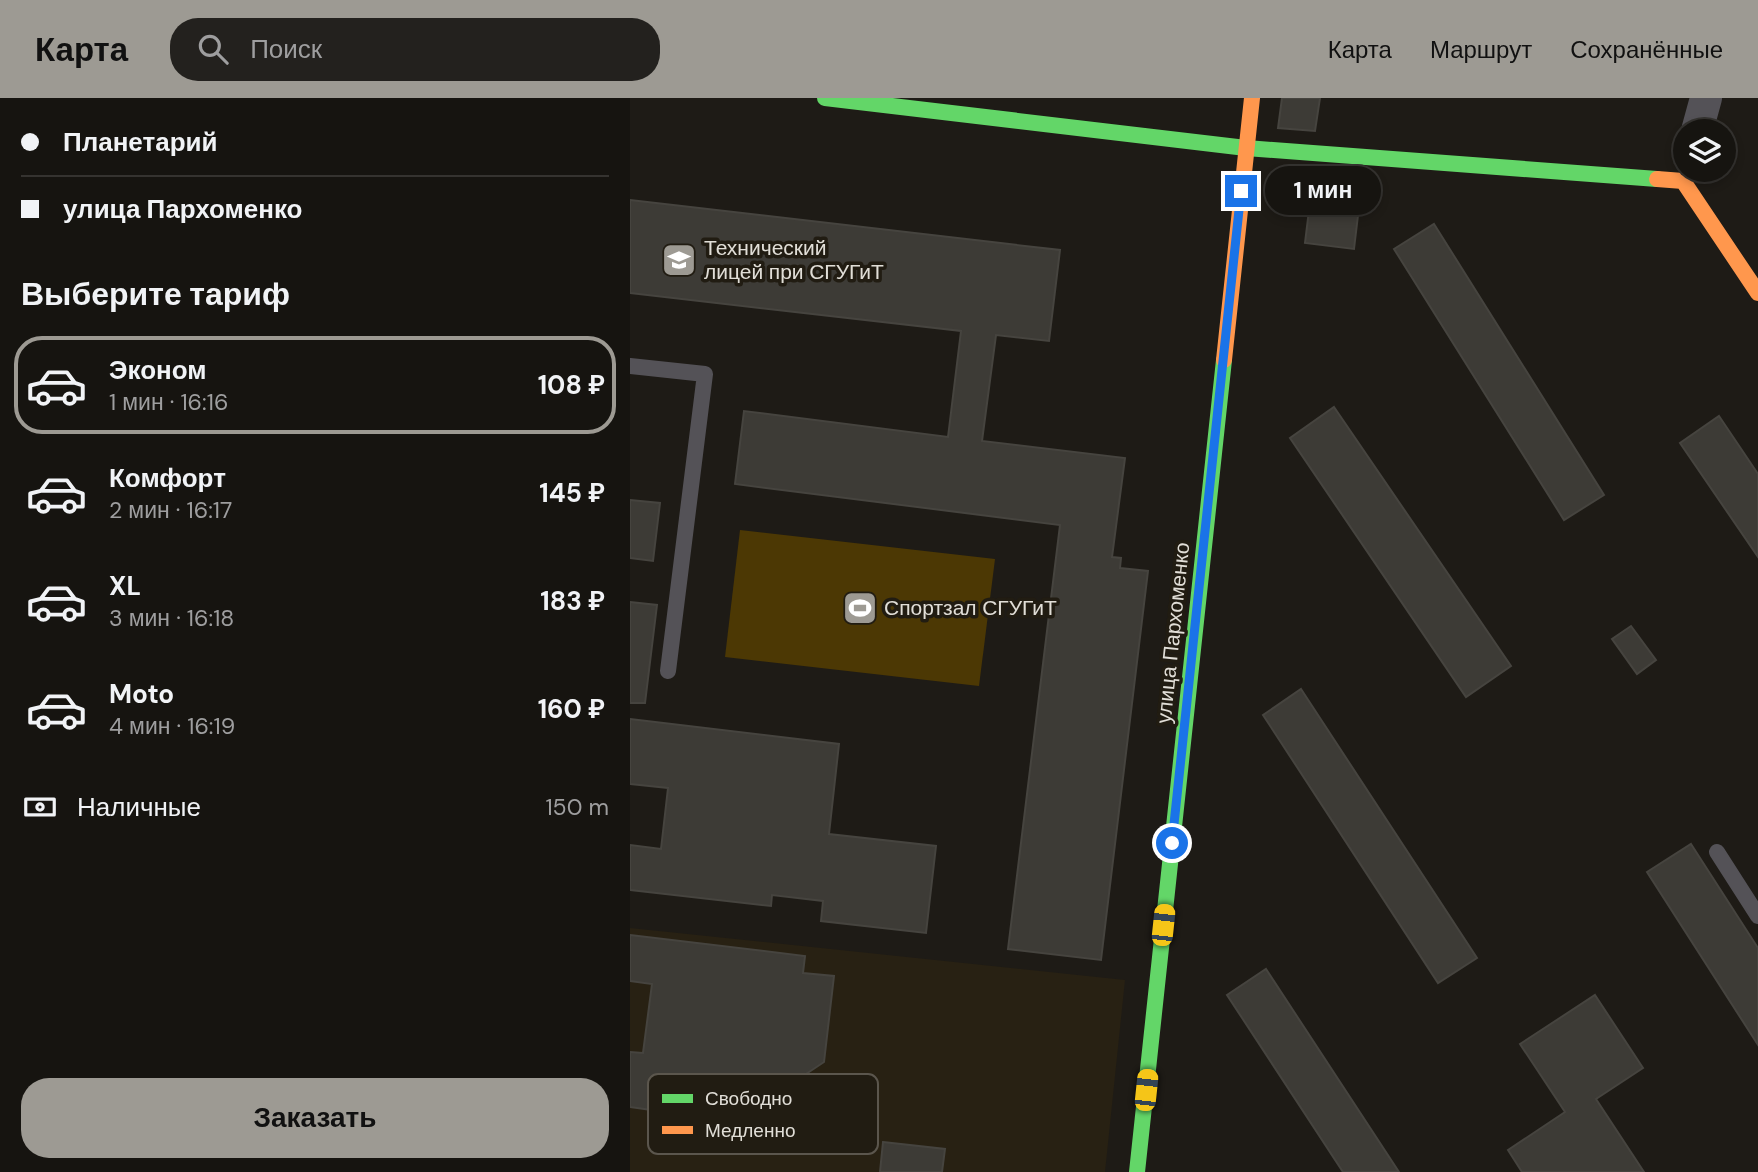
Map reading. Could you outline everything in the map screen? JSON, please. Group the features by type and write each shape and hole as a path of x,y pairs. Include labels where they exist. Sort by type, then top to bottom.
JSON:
{"street":[{"path":"825,98 1246,148 1673,174"},
{"name":"улица Пархоменко","path":"1137,1172 1252,98"},
{"path":"1700,119 1706,98"},
{"path":"1688,182 1758,293"}],"lane":[{"path":"630,366 705,374 668,671"},
{"path":"1717,852 1758,916"}],"shaded area":[{"name":"Спортзал СГУГиТ","path":"740,530 995,559 979,686 725,657"},
{"path":"630,928 1125,980 1105,1172 630,1172"}],"building":[{"path":"1282,98 1320,98 1315,131 1278,128"},
{"path":"630,200 1060,250 1049,341 996,335 982,441 1125,458 1112,557 1121,558 1120,568 1148,571 1101,960 1008,949 1060,525 735,484 744,411 948,437 961,331 630,293"},
{"path":"1310,202 1359,207 1354,249 1305,243"},
{"path":"1434,224 1604,495 1564,520 1394,249"},
{"path":"1334,407 1511,666 1466,697 1290,438"},
{"path":"1719,416 1758,474 1758,557 1680,443"},
{"path":"630,500 660,503 653,561 630,558"},
{"path":"630,602 657,605 645,703 630,703"},
{"path":"1631,626 1656,660 1637,674 1612,639"},
{"path":"1301,689 1477,958 1438,983 1263,715"},
{"path":"630,719 839,744 829,834 936,846 926,933 821,921 823,901 772,895 771,906 630,890 630,845 661,849 668,788 630,784"},
{"path":"1691,844 1758,948 1758,1045 1647,872"},
{"path":"630,935 805,956 803,973 834,976 824,1062 806,1074 648,1074 648,1109 630,1107 630,1052 643,1053 652,984 630,981"},
{"path":"1266,969 1399,1172 1343,1172 1227,995"},
{"path":"1595,995 1643,1068 1596,1099 1644,1172 1522,1172 1508,1150 1565,1112 1520,1044"},
{"path":"883,1142 945,1149 942,1172 880,1172"}],"traffic: fast":[{"path":"825,98 1246,148 1657,179"},
{"path":"1137,1172 1224,360"}],"traffic: slow":[{"path":"1224,360 1252,98"},
{"path":"1657,179 1683,181 1758,293"}],"place":[{"name":"Технический лицей при СГУГиТ","path":"679,260"},
{"name":"Спортзал СГУГиТ","path":"860,608"}],"route":[{"path":"1172,843 1241,191"}]}
